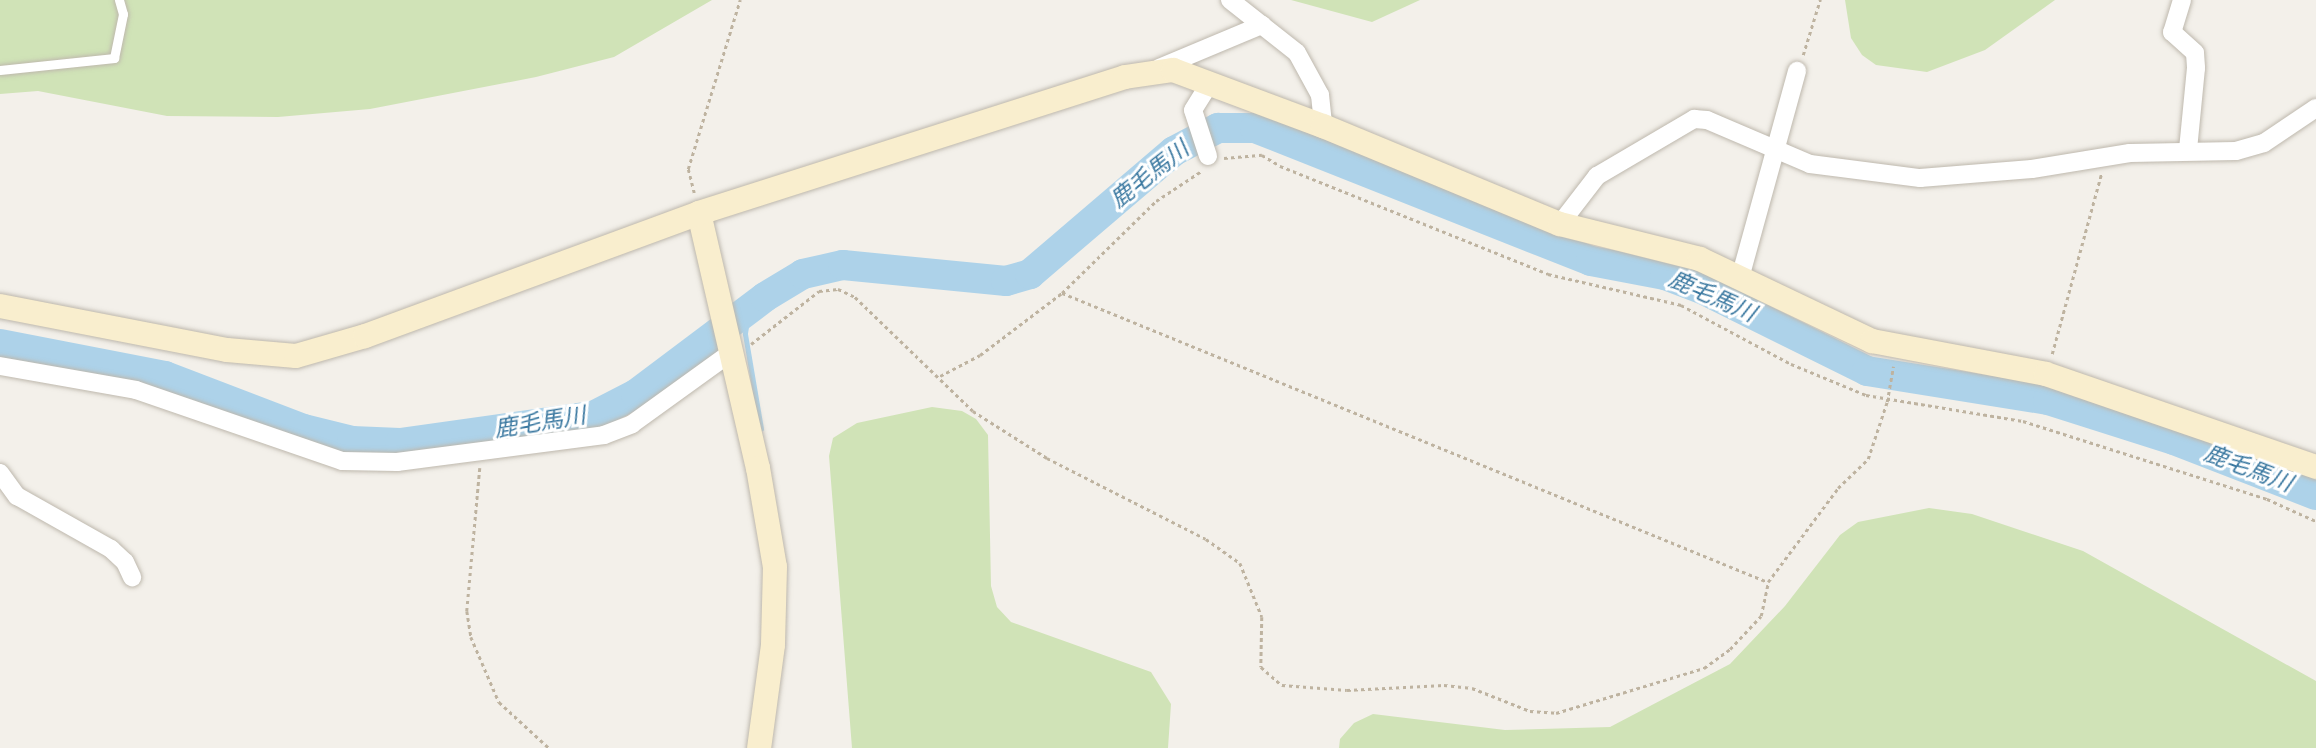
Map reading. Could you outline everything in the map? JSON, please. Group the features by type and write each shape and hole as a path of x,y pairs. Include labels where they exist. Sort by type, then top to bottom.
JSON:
{"street":[{"path":"1230,0 1297,52 1312,74 1323,126"},
{"path":"2182,0 2172,32 2195,53 2188,150"},
{"path":"0,306 227,350 296,356 365,336 699,213 1150,72 1262,25"},
{"path":"1150,72 1173,70 1210,83 1323,126 1560,224 1700,259 1872,341 2046,374 2316,467"},
{"path":"1740,278 1778,152 1797,71"},
{"path":"1210,83 1199,96 1194,121 1211,160"},
{"path":"1560,224 1597,176 1693,119 1707,120 1810,164 1920,178 2032,169 2106,157 2188,150 2236,151 2264,143 2316,108"},
{"path":"699,213 722,311 735,348 775,567 773,645 759,748"},
{"path":"0,366 136,390 342,460 397,462 604,435 632,424 735,348"},
{"path":"0,473 16,496 111,549 125,562 132,577"}],"lane":[{"path":"0,70 114,58 123,14 119,0"}],"path":[{"path":"699,213 688,169 740,0"},
{"path":"1797,71 1820,0"},
{"path":"940,376 980,355 1062,293 1156,201 1211,160 1244,153 1262,155 1280,166 1548,274 1681,305 1791,364 1887,402 2023,421 2253,495 2316,521"},
{"path":"2046,374 2106,157"},
{"path":"735,348 762,338 794,307 819,291 838,289 855,297 940,376 973,411 1047,458 1206,539 1240,563 1262,617 1261,667 1282,685 1347,690 1444,685 1472,688 1530,711 1556,713 1704,668 1730,649 1761,616 1768,582 1838,488 1868,459 1889,394 1894,355"},
{"path":"1062,293 1768,582"},
{"path":"482,451 467,611 471,637 499,702 549,748"}],"green space":[{"path":"0,0 712,0 614,57 536,77 370,109 278,117 167,116 38,91 0,94"},
{"path":"1291,0 1420,0 1372,22"},
{"path":"1845,0 2055,0 1985,50 1927,72 1876,65 1862,55 1851,38"},
{"path":"932,407 962,411 976,419 988,435 991,586 997,607 1011,622 1151,672 1171,704 1168,748 852,748 829,456 833,438 857,423"},
{"path":"1929,508 1972,514 2083,551 2316,681 2316,748 1339,748 1340,739 1354,723 1373,714 1505,730 1610,727 1730,664 1785,606 1840,535 1858,522"}],"waterway":[{"name":"鹿毛馬川","path":"0,344 165,376 304,429 352,441 400,443 593,416 636,394 765,297 803,274 843,265 1006,281 1030,274 1174,151 1218,128 1255,128 1591,261 1665,275 1704,290 1867,371 2048,400 2174,440 2316,495"},
{"path":"748,314 745,334 761,429"}]}
